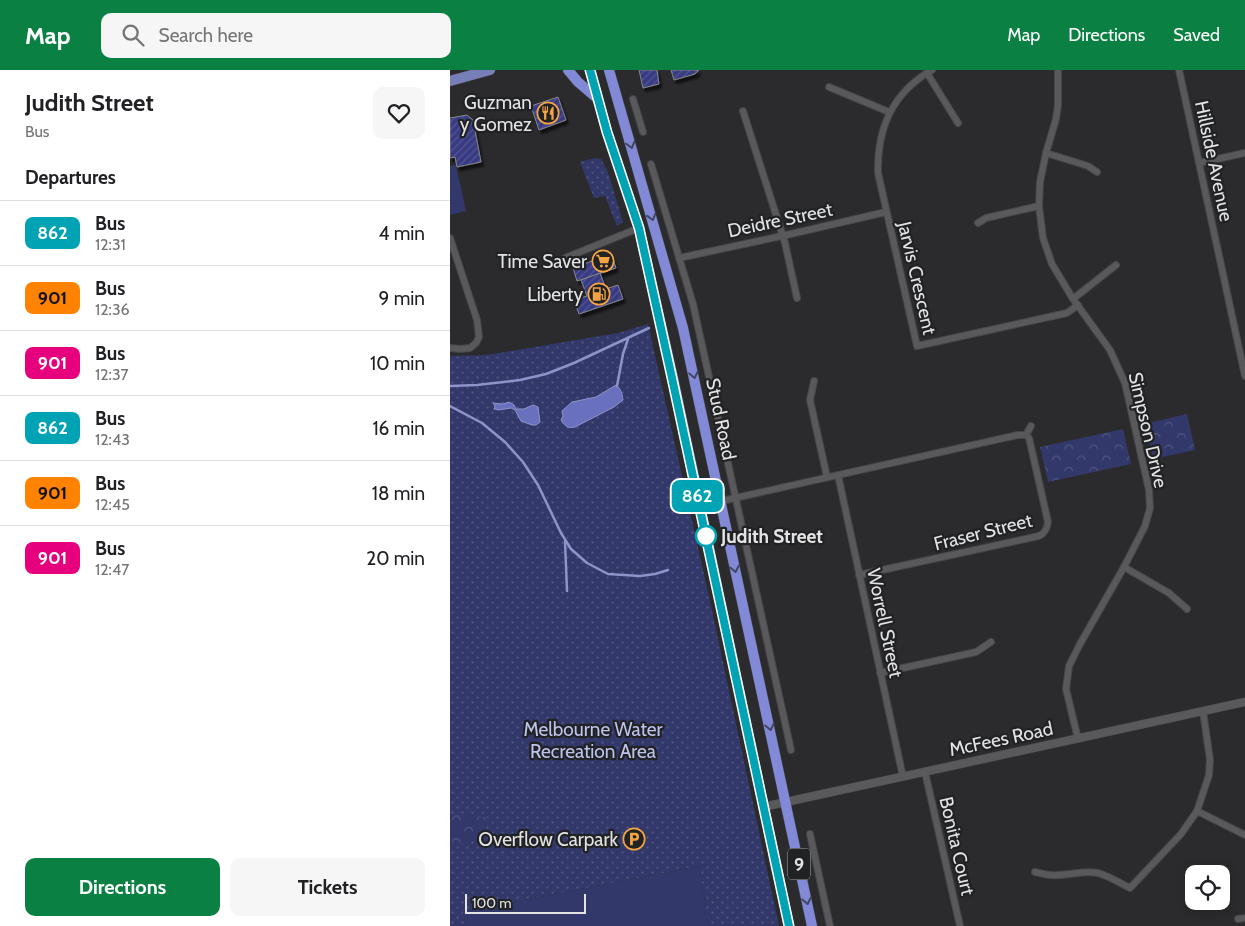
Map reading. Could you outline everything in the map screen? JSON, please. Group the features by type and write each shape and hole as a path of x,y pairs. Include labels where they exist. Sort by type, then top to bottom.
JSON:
{"highway":[{"path":"568,70 578,82 598,99"},
{"name":"Stud Road","path":"590,70 607,132 639,228 789,926"},
{"name":"Stud Road","path":"609,70 684,328 812,926"}],"main road":[{"path":"450,82 490,70"}],"street":[{"name":"Simpson Drive","path":"1058,70 1056,119 1040,182 1039,206 1043,238 1052,264 1073,299 1110,350 1125,383 1149,490 1150,508 1145,526 1080,644 1070,666 1066,689 1078,739"},
{"name":"Hillside Avenue","path":"1179,70 1245,376"},
{"path":"929,71 958,123"},
{"name":"Jarvis Crescent","path":"929,71 907,88 889,112 881,138 878,161 878,173 886,212 917,346 1066,313 1078,305"},
{"path":"829,87 889,112"},
{"path":"633,99 643,132"},
{"path":"743,110 782,236 797,298"},
{"path":"624,120 638,115"},
{"path":"1046,153 1088,166 1097,172"},
{"path":"1199,163 1245,153"},
{"name":"Stud Road","path":"651,164 693,304 791,750"},
{"path":"978,223 986,218 1039,206"},
{"name":"Deidre Street","path":"679,258 886,212"},
{"path":"565,258 639,228"},
{"path":"450,238 477,320 479,337 476,344 470,348 450,348"},
{"path":"1073,299 1116,265"},
{"path":"814,381 810,400 827,478"},
{"path":"699,506 1018,435 1026,435 1031,426"},
{"name":"Fraser Street","path":"859,576 1043,534 1048,522 1030,442 1026,435"},
{"name":"Worrell Street","path":"838,475 903,777"},
{"path":"1124,567 1169,593 1187,609"},
{"path":"880,673 976,652 990,642"},
{"name":"McFees Road","path":"764,807 1245,702"},
{"path":"1035,872 1049,875 1097,873 1130,888 1181,834 1197,811 1208,775 1210,760 1203,711"},
{"name":"Bonita Court","path":"925,772 960,926"},
{"path":"1197,811 1245,835"},
{"path":"810,834 830,926"}],"green space":[{"path":"595,158 601,159 608,172 623,222 617,226 605,196 594,198 580,162"},
{"path":"456,165 466,211 450,215 450,166"},
{"name":"Melbourne Water Recreation Area","path":"648,324 710,601 779,926 709,926 699,866 463,912 466,926 450,926 450,356 487,355 618,333"},
{"path":"1187,414 1195,450 1153,459 1145,424"},
{"path":"1123,429 1131,464 1048,482 1040,447"},
{"path":"462,814 488,818 483,830 474,838 463,843 450,843 450,815"},
{"path":"699,866 709,926 466,926 463,912"}],"shaded area":[{"path":"616,385 621,391 623,400 614,407 575,427 570,428 561,420 563,416 562,411 572,402 596,397"},
{"path":"509,402 516,409 524,409 533,405 538,407 540,422 532,425 521,421 515,410 511,408 494,409 493,403 503,404"}],"building":[{"path":"639,70 657,70 659,84 643,88"},
{"path":"671,70 699,70 695,74 674,80"},
{"name":"Guzman y Gomez","path":"558,97 566,120 539,130 531,106"},
{"path":"467,115 473,120 481,162 457,167 455,157 450,158 450,118"},
{"name":"Time Saver","path":"611,254 616,268 577,281 573,268"},
{"path":"600,273 606,289 618,285 623,299 579,314 574,300 587,296 581,280"}],"waterway":[{"path":"450,386 520,380 546,374 649,328"},
{"path":"617,386 628,339"},
{"path":"450,406 482,423 505,442 523,462 538,485 561,533 571,549 587,563 608,574 640,576 668,570"},
{"path":"565,541 567,591"}],"bus line":[{"name":"862","path":"590,70 607,132 639,228 789,926"}],"place":[{"name":"Guzman y Gomez","path":"548,113"},
{"name":"Time Saver","path":"603,261"},
{"name":"Liberty","path":"599,294"},
{"name":"Judith Street","path":"706,536"},
{"name":"Overflow Carpark","path":"634,839"}]}
